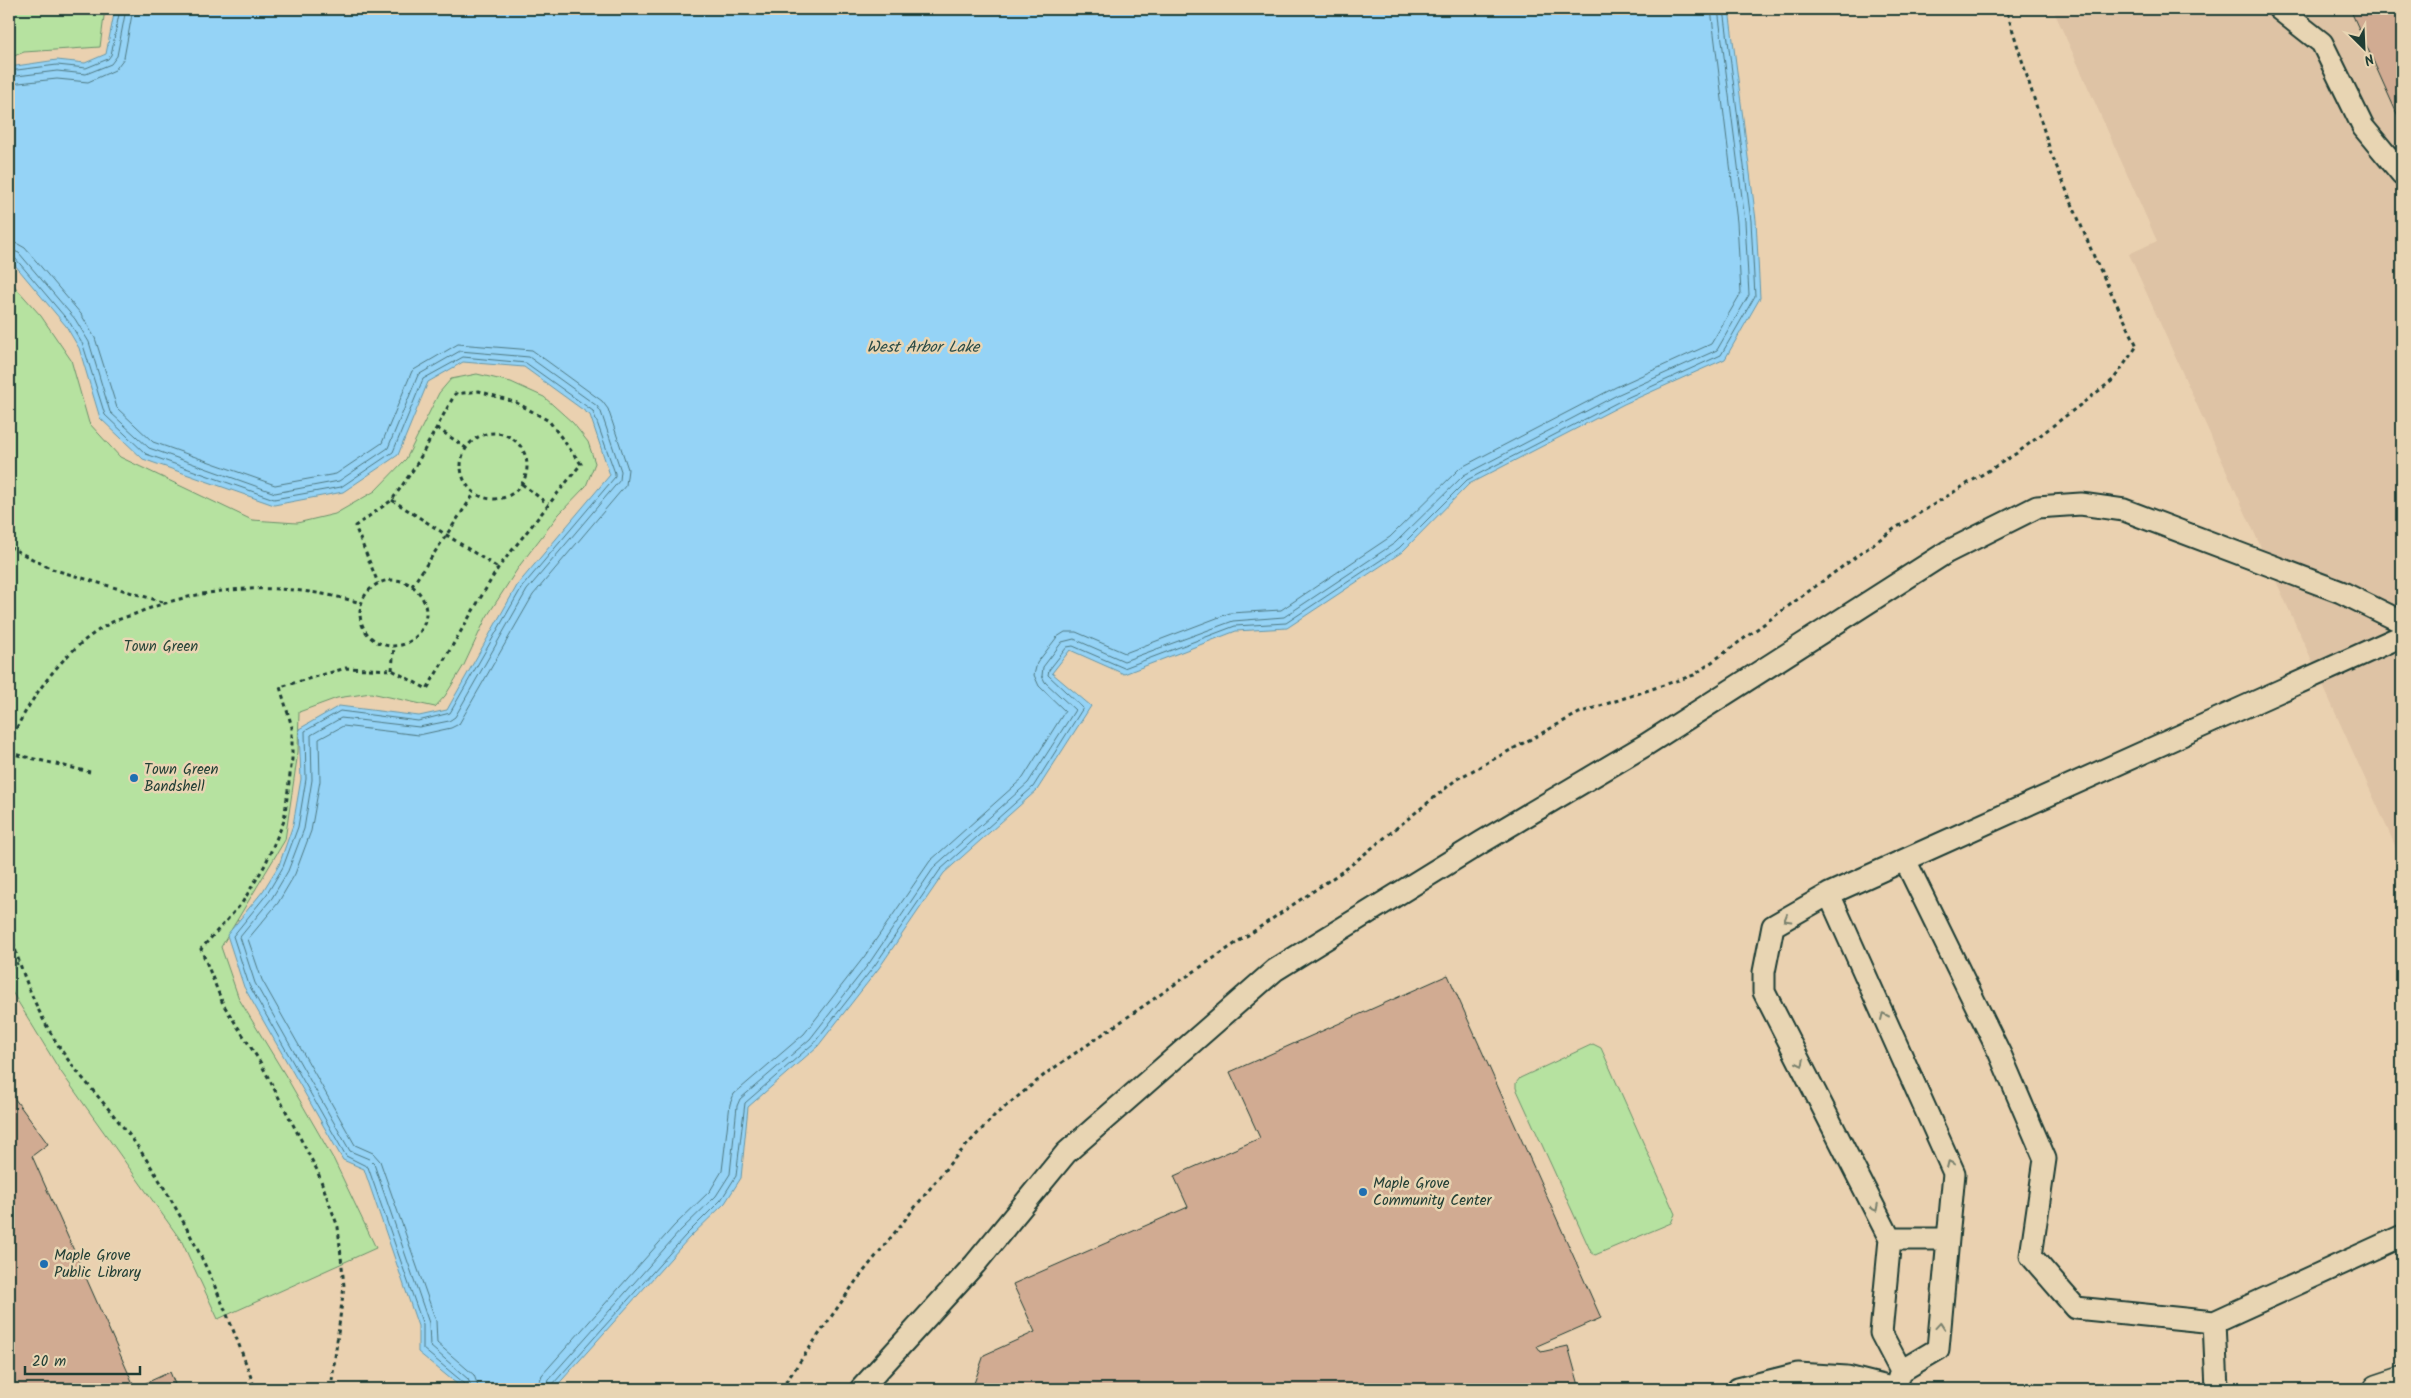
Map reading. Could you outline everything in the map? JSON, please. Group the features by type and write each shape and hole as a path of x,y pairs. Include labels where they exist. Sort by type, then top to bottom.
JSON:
{"street":[{"path":"2378,1389 2402,1381"}],"lane":[{"path":"2279,9 2322,43 2363,127 2402,174"},
{"path":"862,1389 975,1264 1066,1153 1275,970 1473,848 1644,746 1947,552 2037,507 2081,504 2124,510 2341,592 2402,622"},
{"path":"1897,1383 1881,1333 1890,1239 1764,992 1764,972 1773,926 1829,894 2402,636"},
{"path":"1905,860 2000,1054 2045,1159 2031,1256 2076,1308 2214,1322 2402,1236"},
{"path":"1738,1389 1798,1374 1897,1383 1938,1350 1954,1173 1829,894"},
{"path":"1890,1239 1947,1239"},
{"path":"2214,1322 2217,1389"}],"path":[{"path":"782,1389 856,1281 952,1161 995,1115 1048,1072 1170,987 1346,869 1457,779 1578,714 1694,675 1894,529 2018,453 2113,380 2137,346 2095,259 2051,153 2006,9"},
{"path":"331,1389 344,1286 338,1228 317,1170 259,1060 223,1004 201,949 242,903 266,865 284,820 292,759 292,727 280,688 346,668 392,670 427,689 498,568 581,464 548,421 516,403 479,391 455,394 415,467 392,500 355,526 378,583"},
{"path":"437,428 466,448"},
{"path":"496,433 507,436 517,442 527,462 526,474 522,484 505,498 484,498 474,494 462,477 462,457 466,448 474,439 496,433"},
{"path":"522,484 548,504"},
{"path":"412,586 474,494"},
{"path":"392,500 498,568"},
{"path":"9,547 52,569 163,602"},
{"path":"395,580 412,586 424,602 424,622 412,638 404,644 383,644 366,632 360,614 361,603 365,595 378,583 395,580"},
{"path":"9,743 20,720 48,678 79,646 107,625 163,602 243,588 293,589 328,594 361,603"},
{"path":"392,670 394,645"},
{"path":"9,752 90,772"},
{"path":"9,927 18,963 44,1020 68,1060 140,1149 192,1235 232,1323 255,1389"},
{"path":"9,968 18,963"}],"shaded area":[{"path":"2053,9 2402,9 2402,861 2129,254 2157,241"}],"green space":[{"path":"9,9 105,9 100,47 24,52 9,58"},
{"name":"Town Green","path":"9,280 41,316 71,360 89,423 120,457 252,520 297,523 335,514 375,491 406,459 439,393 451,379 477,374 511,382 544,397 573,423 588,442 595,463 586,486 559,514 520,565 486,618 464,665 445,696 435,707 371,693 337,698 299,712 298,752 285,840 221,947 239,999 334,1160 376,1248 218,1319 182,1242 59,1069 9,987"},
{"path":"1593,1044 1601,1048 1675,1214 1671,1223 1595,1255 1591,1252 1516,1088 1516,1083 1520,1078"}],"water":[{"name":"West Arbor Lake","path":"115,9 1729,9 1756,220 1760,298 1725,359 1624,404 1469,484 1402,552 1287,628 1236,631 1124,674 1070,650 1052,673 1091,706 1037,790 944,873 879,968 818,1046 748,1107 741,1178 725,1203 688,1239 554,1389 463,1389 418,1352 418,1326 364,1169 343,1160 244,987 227,935 263,891 279,865 293,825 301,779 299,729 339,706 419,716 447,710 518,584 610,475 590,415 524,367 463,362 428,382 398,455 343,492 274,505 143,459 100,418 79,348 66,326 9,258 9,67 57,60 85,63 106,54"}],"building":[{"path":"2350,9 2402,9 2402,125"},
{"name":"Maple Grove Community Center","path":"1448,975 1601,1318 1537,1346 1541,1352 1568,1346 1580,1389 972,1389 984,1355 1035,1332 1013,1284 1188,1207 1174,1176 1260,1138 1230,1072"},
{"name":"Maple Grove Public Library","path":"9,1091 48,1144 32,1156 135,1388 170,1372 177,1389 9,1389"}],"place":[{"name":"Town Green Bandshell","path":"134,778"},
{"name":"Maple Grove Community Center","path":"1363,1192"},
{"name":"Maple Grove Public Library","path":"44,1264"}]}
